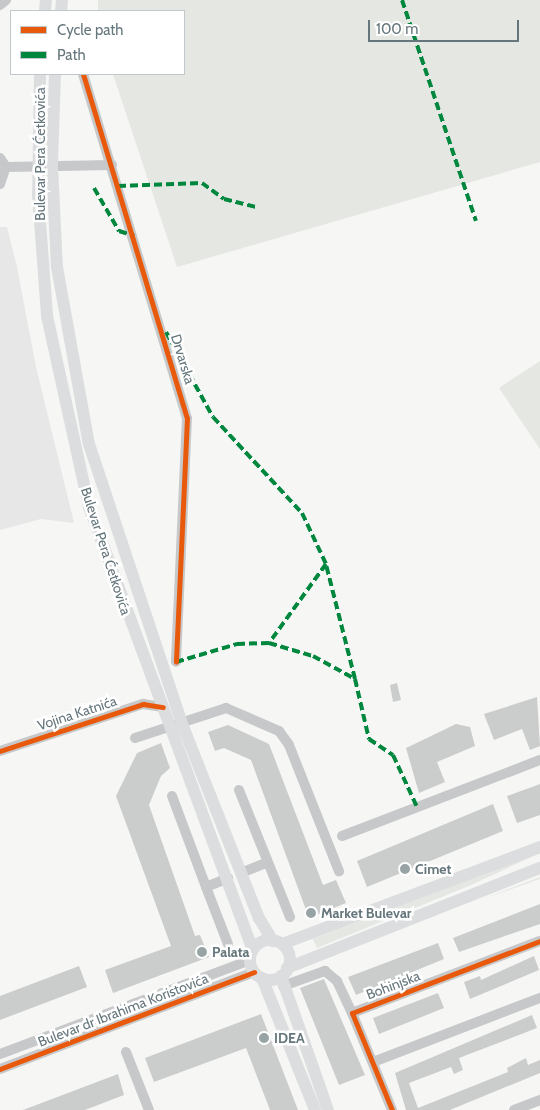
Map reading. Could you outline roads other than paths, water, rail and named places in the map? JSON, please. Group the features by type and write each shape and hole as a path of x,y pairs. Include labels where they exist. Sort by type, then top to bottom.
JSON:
{"main road":[{"name":"Bulevar Pera Ćetkovića","path":"40,75 37,166 47,316 60,384 89,507 163,707 177,726 241,873 277,942 288,953 284,977"},
{"name":"Bulevar Pera Ćetkovića","path":"55,75 52,166 58,267 89,444 177,726 255,965 315,1110"},
{"path":"540,847 277,942 255,965 284,977 540,868"},
{"path":"284,977 328,1110"}],"street":[{"path":"0,6 6,0"},
{"name":"Drvarska","path":"83,75 187,418 176,662"},
{"path":"0,184 3,163 37,166 112,165"},
{"name":"Vojina Katnića","path":"0,751 143,704 163,707"},
{"path":"135,738 177,726 226,708 279,731 289,745 338,871"},
{"path":"342,836 540,760"},
{"path":"239,790 266,863 290,917"},
{"path":"172,796 228,944"},
{"path":"241,873 266,863"},
{"path":"206,887 228,878"},
{"name":"Bohinjska","path":"392,1110 352,1013 540,941"},
{"name":"Bulevar dr Ibrahima Koristovića","path":"0,1054 255,965"},
{"name":"Bulevar dr Ibrahima Koristovića","path":"0,1069 255,965"},
{"path":"284,977 325,971 337,982 352,1013"},
{"path":"372,1062 540,998"},
{"path":"126,1052 149,1110"},
{"path":"514,1110 539,1100"}],"place":[{"name":"Cimet","path":"405,869"},
{"name":"Market Bulevar","path":"311,913"},
{"name":"Palata","path":"202,952"},
{"name":"IDEA","path":"264,1038"}]}
